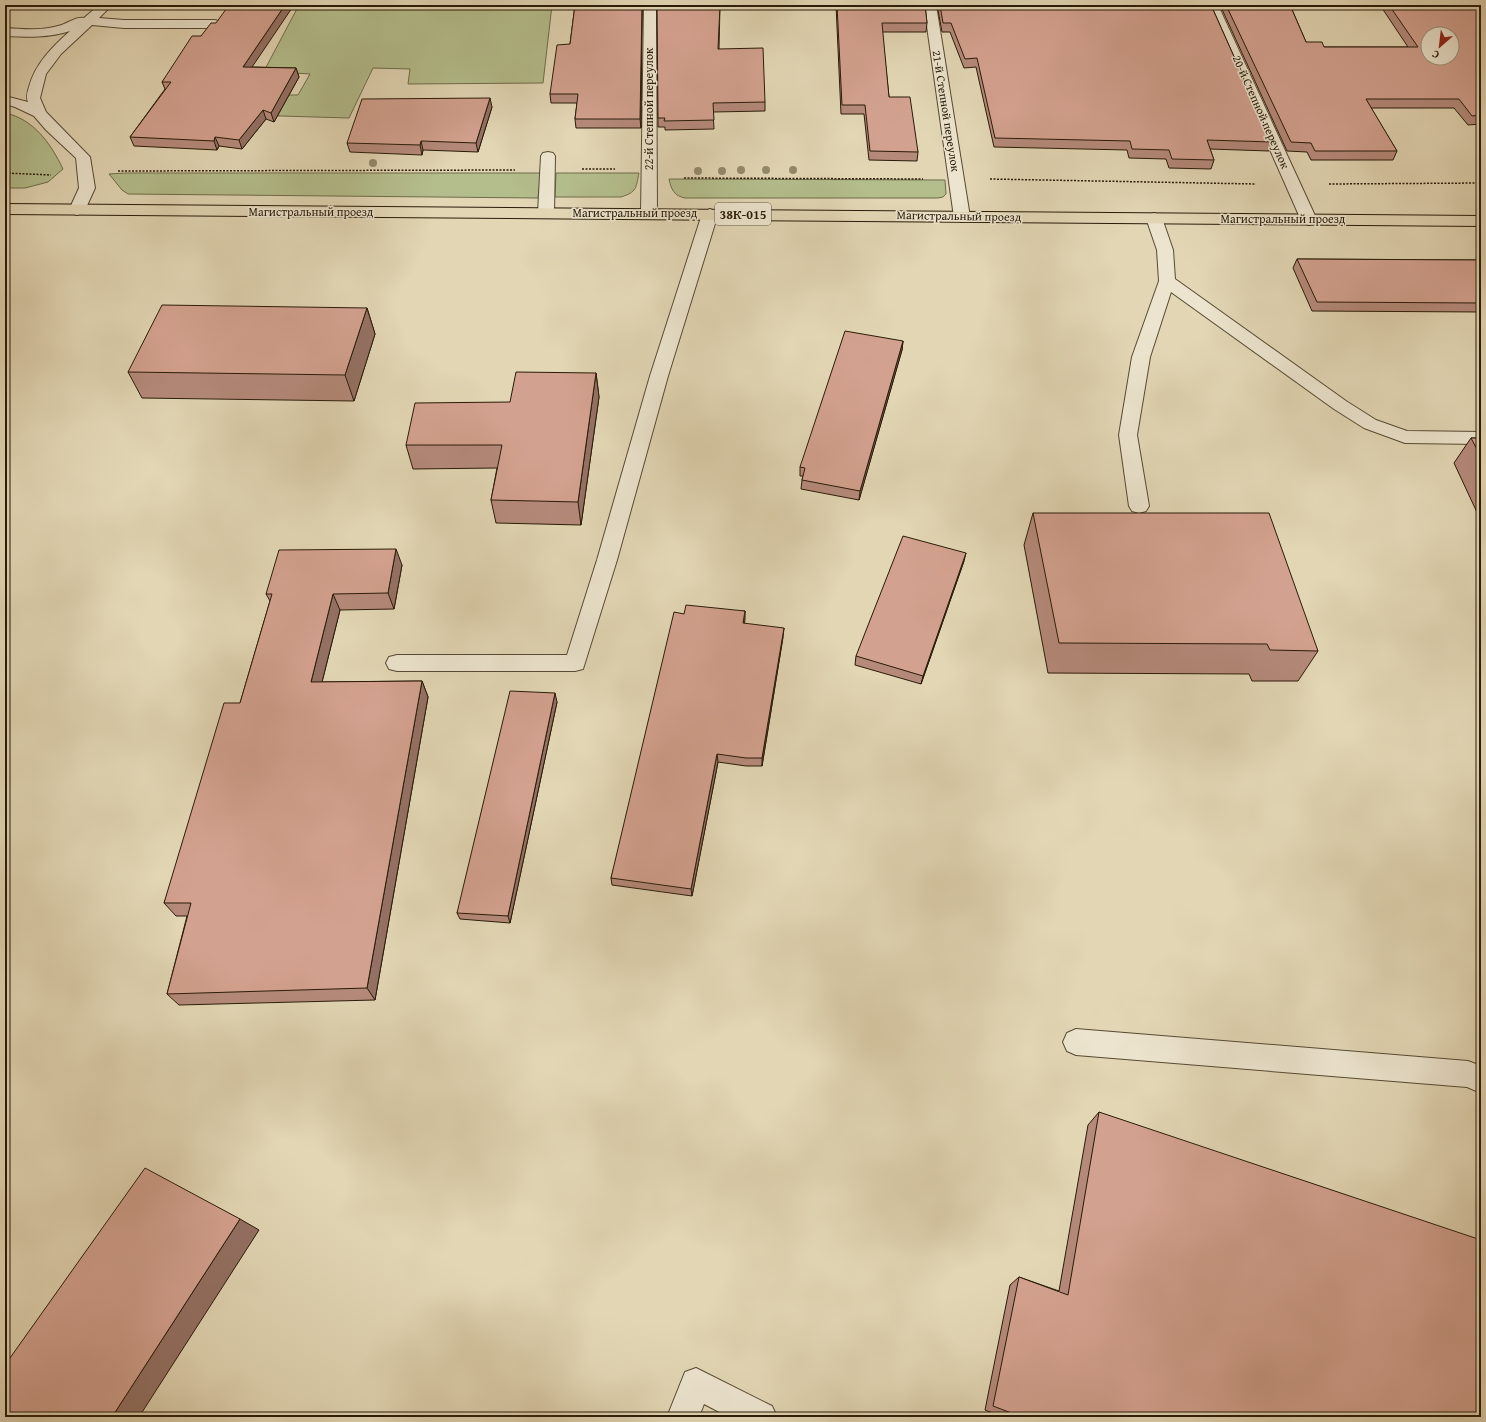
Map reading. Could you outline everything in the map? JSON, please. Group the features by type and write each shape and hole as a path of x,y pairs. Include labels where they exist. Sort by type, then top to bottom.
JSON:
{"main road":[{"name":"Магистральный проезд","path":"5,209 649,213 1481,221"}],"street":[{"name":"22-й Степной переулок","path":"649,213 650,5"},
{"name":"21-й Степной переулок","path":"930,5 962,216"},
{"name":"20-й Степной переулок","path":"1212,5 1309,220"},
{"path":"97,13 124,24 169,36 197,36"},
{"path":"5,32 53,33 71,28 97,13"},
{"path":"77,210 87,188 82,157 51,127 39,113 33,98 39,74 56,51 97,13"},
{"path":"124,24 214,24"},
{"path":"5,100 20,104 39,113"},
{"path":"546,213 548,163"},
{"path":"397,663 575,662 607,560 659,376 710,214"},
{"path":"1139,506 1128,435 1141,356 1167,281 1165,250 1154,218"},
{"path":"1167,281 1340,405 1370,424 1405,437 1481,438"},
{"path":"1076,1042 1468,1074 1481,1080"},
{"path":"683,1417 696,1383 761,1417"}],"path":[{"path":"5,173 86,177 119,171 548,163 649,173 1293,184 1481,183"}],"green space":[{"path":"18,5 91,5 85,9"},
{"path":"299,5 338,5 337,9 399,8 400,5 552,5 543,83 408,84 410,69 373,68 349,118 247,115 258,95 298,95 310,74 264,71"},
{"path":"5,113 25,121 33,127 53,151 63,169 48,182 25,188 5,188"},
{"path":"541,173 538,198 128,194 122,190 109,174"},
{"path":"556,173 639,173 635,189 621,197 555,197"},
{"path":"669,179 945,180 946,194 943,197 938,198 685,198 678,196 674,192"}],"building":[{"path":"229,5 285,5 243,67 296,68 271,113 263,110 239,140 215,137 214,141 130,137 171,82 162,82 192,36 201,36 211,23 216,23"},
{"path":"575,5 642,5 640,119 575,119 578,94 550,94 557,45 570,44"},
{"path":"657,5 720,5 718,49 763,48 765,102 713,103 714,120 664,121 665,118 658,118"},
{"path":"837,5 925,5 927,23 882,23 889,97 910,97 918,152 870,151 865,105 842,105"},
{"path":"940,5 1211,5 1272,142 1207,140 1214,160 1172,159 1169,150 1132,149 1130,141 995,138 977,58 965,59 951,23 943,23"},
{"path":"1226,5 1290,5 1306,42 1322,42 1324,47 1418,47 1389,5 1481,5 1481,115 1472,116 1459,99 1366,99 1397,151 1315,151 1311,143 1291,142"},
{"path":"490,98 476,143 421,141 420,145 347,143 362,99"},
{"path":"1297,259 1481,260 1481,303 1317,302"},
{"path":"162,305 367,308 345,375 128,372"},
{"path":"845,331 903,341 860,491 802,480 805,468 800,467"},
{"path":"516,372 596,373 578,502 491,500 502,445 406,445 415,403 510,402"},
{"path":"1471,438 1481,438 1481,457"},
{"path":"1033,513 1269,513 1318,651 1270,650 1267,644 1059,643"},
{"path":"903,536 966,553 923,676 856,656"},
{"path":"396,549 388,593 333,594 311,682 422,681 367,988 167,994 191,903 164,903 224,703 240,703 272,594 266,594 279,550"},
{"path":"686,605 745,611 743,623 784,628 762,758 746,758 717,754 691,889 611,878 674,612 684,614"},
{"path":"510,691 555,693 508,916 457,913"},
{"path":"1099,1112 1481,1240 1481,1417 1022,1417 993,1406 1019,1277 1068,1295"},
{"path":"145,1168 240,1219 112,1417 5,1417 5,1365"}]}
